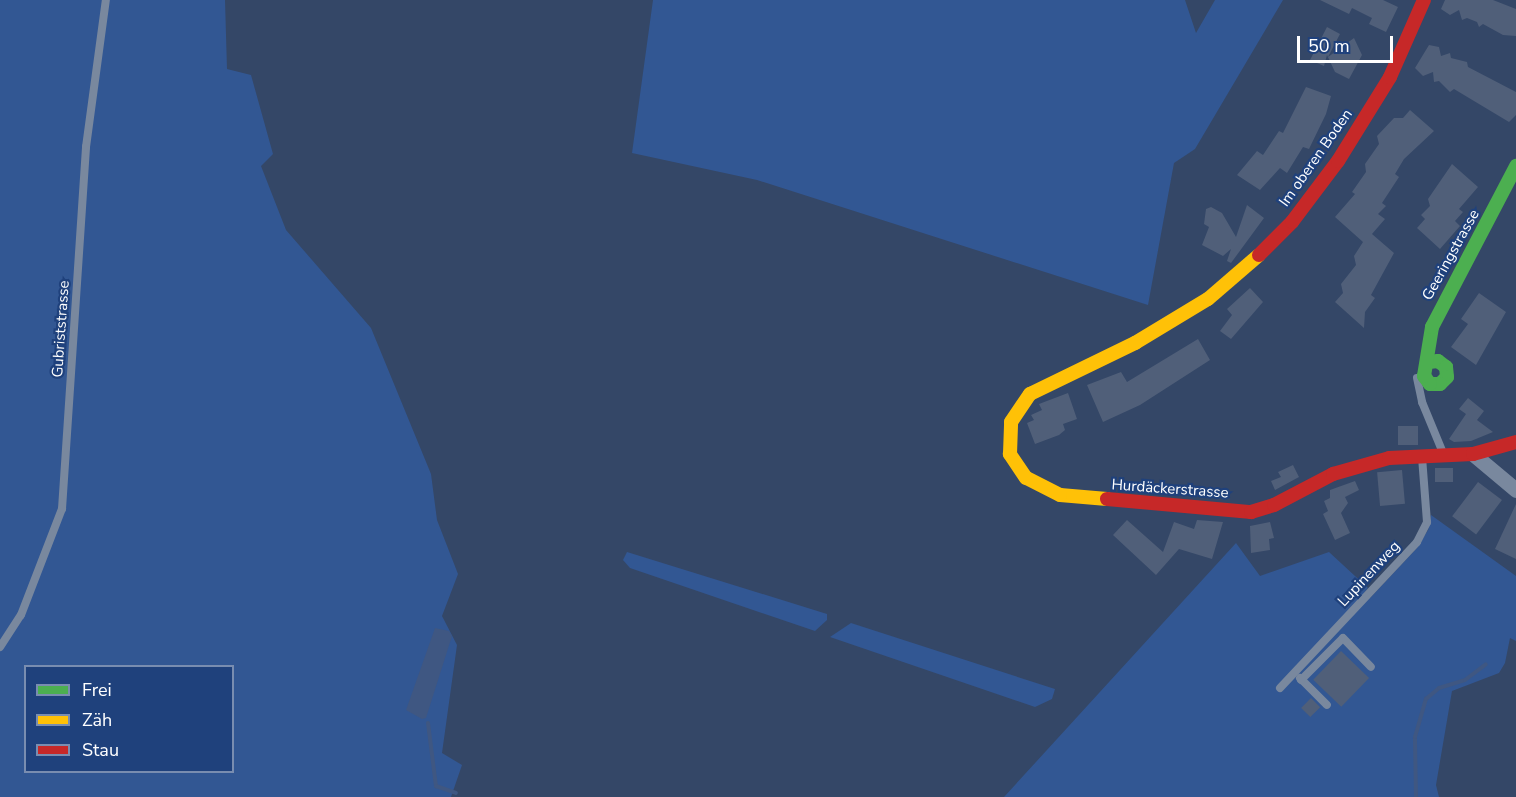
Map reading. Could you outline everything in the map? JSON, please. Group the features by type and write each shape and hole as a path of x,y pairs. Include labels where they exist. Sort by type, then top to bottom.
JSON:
{"street":[{"name":"Im oberen Boden","path":"1135,343 1208,299 1242,273 1313,197 1390,77 1424,0"},
{"name":"Geeringstrasse","path":"1420,377 1429,362 1427,345 1436,318 1516,166"},
{"name":"Hurdäckerstrasse","path":"1135,343 1030,394 1018,407 1008,438 1010,454 1026,478 1060,495 1251,512 1354,467 1389,458 1473,454 1516,442"},
{"path":"1420,377 1435,385 1447,377 1443,363 1429,362"},
{"path":"1473,454 1516,490"}],"lane":[{"name":"Gubriststrasse","path":"0,647 21,615 62,509 86,147 106,0"},
{"path":"1420,377 1422,402 1443,455"},
{"name":"Lupinenweg","path":"1280,688 1417,542 1426,522 1422,456"},
{"path":"1301,680 1343,638 1371,667"},
{"path":"1294,673 1327,705"}],"shaded area":[{"path":"0,0 225,0 227,69 251,75 273,154 261,166 286,230 371,328 431,474 437,520 458,574 442,616 457,645 442,753 462,765 451,797 0,797"},
{"path":"653,0 1185,0 1196,33 1215,0 1283,0 1195,149 1174,163 1148,305 757,180 632,153"},
{"path":"1431,515 1516,576 1516,641 1510,638 1505,663 1499,673 1452,691 1436,785 1439,797 1004,797 1236,543 1260,576 1329,552 1368,588 1364,593 1370,598 1417,548 1428,530"},
{"path":"627,552 827,614 827,620 815,631 630,568 623,560"},
{"path":"851,623 1055,689 1052,699 1035,707 830,637"},
{"path":"435,628 449,631 452,636 426,718 422,719 406,710"}],"building":[{"path":"1320,0 1383,0 1398,7 1386,32 1369,24 1372,18 1352,8 1349,14"},
{"path":"1445,0 1493,0 1516,9 1516,36 1503,35 1483,24 1479,27 1477,22 1467,18 1462,20 1459,10 1450,15 1441,9"},
{"path":"1327,27 1340,34 1328,57 1354,38 1362,55 1349,79 1335,72 1327,55 1324,66 1310,60"},
{"path":"1429,45 1439,47 1441,56 1450,53 1451,58 1467,62 1468,67 1516,92 1516,115 1509,122 1454,89 1450,92 1439,81 1434,82 1433,72 1423,76 1415,68"},
{"path":"1306,87 1331,96 1326,114 1309,149 1303,147 1287,173 1280,168 1260,190 1237,175 1257,151 1263,155 1279,131 1283,133"},
{"path":"1410,110 1434,131 1404,159 1395,174 1399,177 1382,203 1386,206 1378,214 1385,219 1372,234 1394,253 1371,295 1375,298 1365,312 1364,328 1335,302 1343,293 1341,284 1356,265 1354,256 1363,242 1335,217 1355,194 1352,192 1366,172 1365,164 1379,144 1377,136 1394,118 1403,118"},
{"path":"1452,164 1478,187 1459,209 1463,212 1455,221 1460,226 1440,249 1417,228 1425,219 1421,215 1430,206 1428,199"},
{"path":"1247,205 1264,218 1231,263 1227,261 1231,249 1223,256 1202,245 1209,227 1204,224 1206,209 1211,207 1222,213 1236,237"},
{"path":"1250,288 1263,302 1231,339 1220,331 1232,315 1227,309"},
{"path":"1479,293 1506,312 1476,365 1451,347 1468,324 1461,319"},
{"path":"1198,339 1210,360 1140,405 1103,422 1087,385 1121,372 1127,382"},
{"path":"1068,393 1077,419 1063,424 1065,430 1059,435 1035,444 1027,423 1034,420 1031,415 1042,410 1039,404"},
{"path":"1468,398 1484,411 1477,420 1493,432 1471,441 1454,442 1449,439 1466,414 1459,409"},
{"path":"1398,426 1418,426 1418,445 1398,445"},
{"path":"1293,465 1299,477 1275,490 1271,481 1281,477 1278,472"},
{"path":"1435,468 1453,468 1453,482 1435,482"},
{"path":"1402,470 1405,504 1380,506 1377,472"},
{"path":"1355,481 1359,490 1345,497 1348,503 1341,513 1350,533 1335,540 1323,514 1328,511 1324,501 1330,498 1330,490"},
{"path":"1478,482 1502,500 1476,534 1452,516"},
{"path":"1516,504 1516,559 1495,549"},
{"path":"1127,520 1163,552 1174,522 1194,529 1197,520 1223,522 1212,559 1179,549 1156,575 1113,535"},
{"path":"1270,522 1274,538 1269,539 1270,550 1251,553 1250,526"},
{"path":"1341,651 1369,678 1341,707 1313,680"},
{"path":"1311,698 1320,707 1310,717 1301,708"}],"waterway":[{"path":"1416,797 1415,737 1426,699 1439,688 1465,680 1486,664"},
{"path":"428,723 436,786 456,793"}],"traffic: fast":[{"path":"1429,362 1438,361 1446,367 1447,377 1440,384 1430,384 1424,376 1432,327 1516,166"}],"traffic: slow":[{"path":"1107,499 1060,495 1026,478 1010,454 1011,422 1030,394 1135,343 1208,299 1259,255"}],"traffic: jam":[{"path":"1259,255 1292,222 1338,161 1390,77 1424,0"},
{"path":"1107,499 1251,512 1274,505 1333,474 1389,458 1473,454 1516,442"}]}
